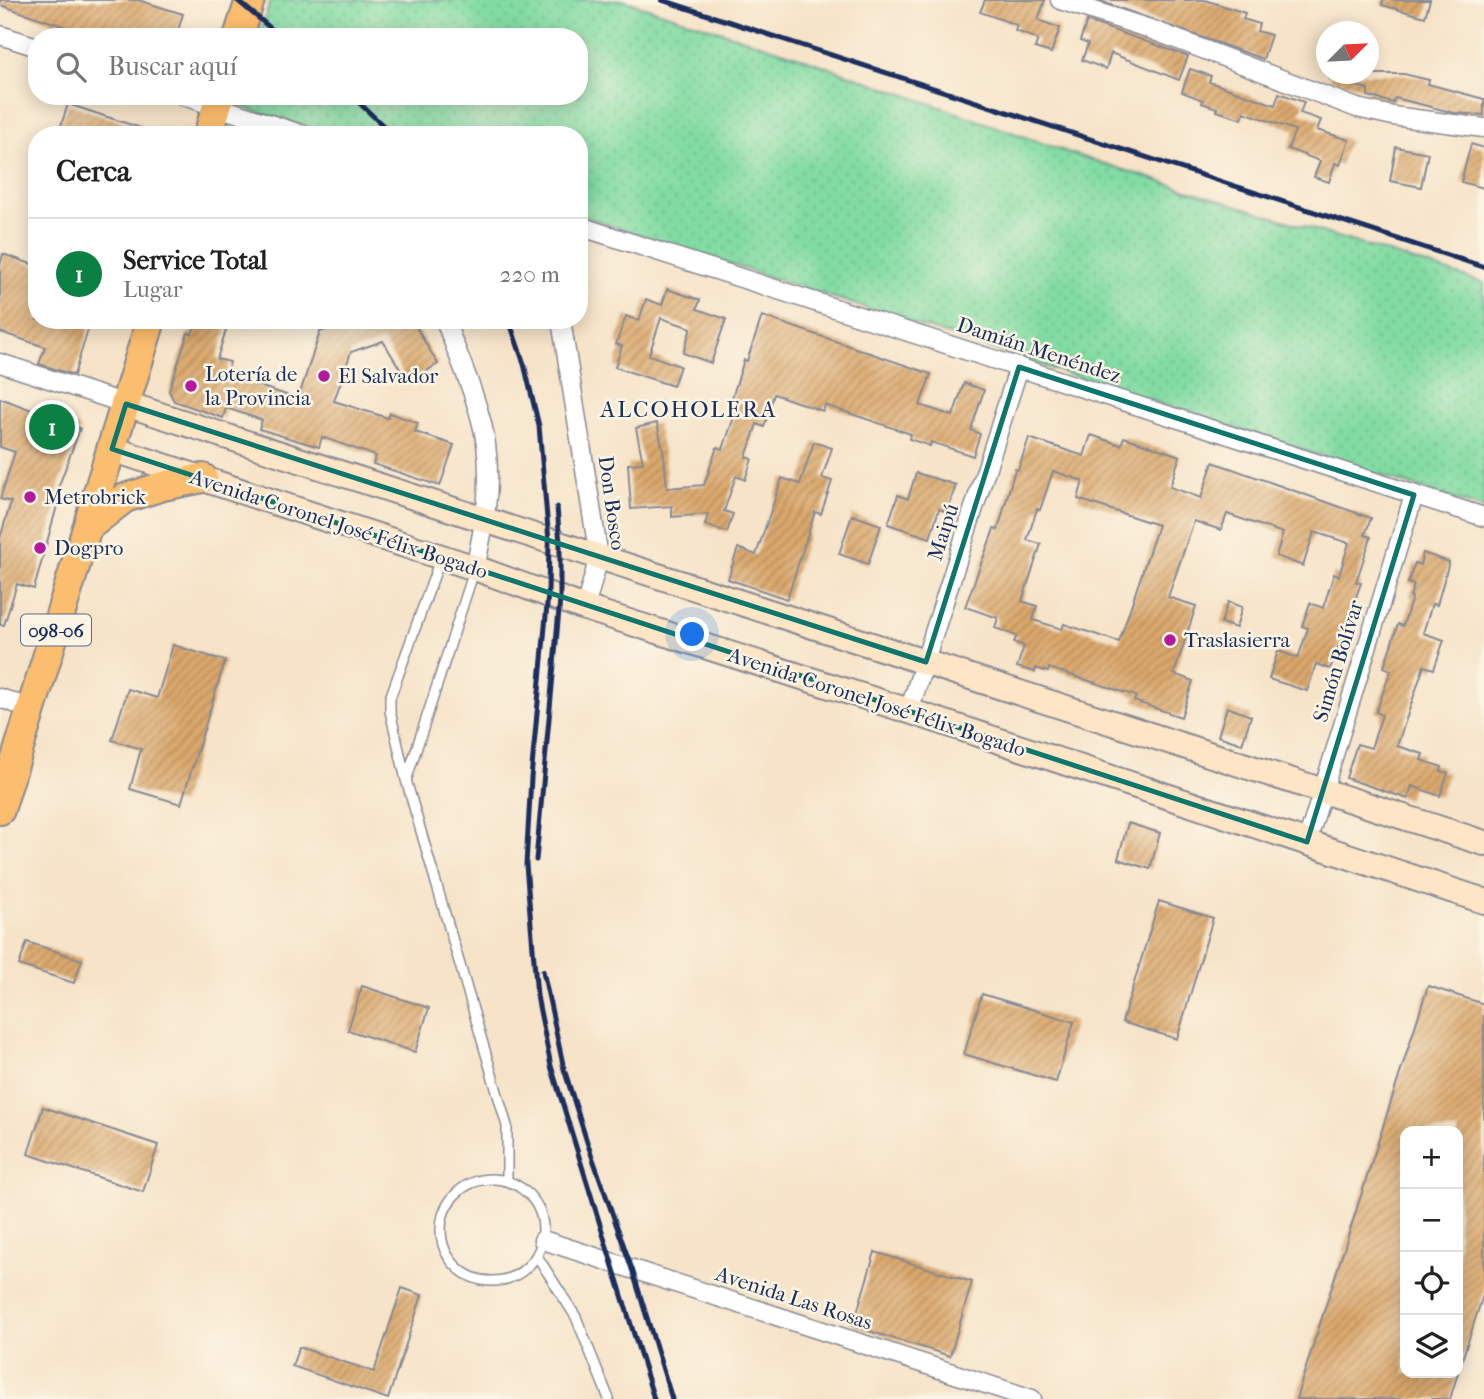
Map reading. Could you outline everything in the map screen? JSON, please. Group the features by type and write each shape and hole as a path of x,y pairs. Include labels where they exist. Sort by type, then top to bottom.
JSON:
{"main road":[{"path":"241,28 250,0"},
{"path":"211,126 217,105"},
{"path":"112,449 148,329"},
{"path":"126,404 1484,843"},
{"name":"Avenida Coronel José Félix Bogado","path":"112,449 475,568 585,608 909,711 1484,901"},
{"name":"098-06","path":"0,810 112,449"},
{"path":"88,527 125,498 163,486 203,478"}],"street":[{"path":"1060,0 1150,29 1357,108 1393,116 1484,128"},
{"path":"0,35 28,44"},
{"path":"226,105 281,126"},
{"name":"Damián Menéndez","path":"588,229 1484,517"},
{"path":"448,329 472,393 486,443 486,520 475,568"},
{"name":"Don Bosco","path":"562,329 599,557 585,608"},
{"path":"0,363 126,404"},
{"name":"Maipú","path":"909,711 1020,367"},
{"name":"Simón Bolívar","path":"1307,842 1414,495"},
{"path":"0,698 32,709"},
{"name":"Avenida Las Rosas","path":"540,1248 1032,1399"}],"lane":[{"path":"441,557 390,698 390,711 406,780 507,1126 508,1181"},
{"path":"406,780 475,568"},
{"path":"485,1178 515,1183 529,1193 539,1207 544,1223 540,1248 528,1267 515,1276 497,1281 480,1280 465,1273 452,1262 443,1246 441,1228 444,1211 453,1196 467,1185 485,1178"},
{"path":"540,1248 576,1317 609,1399"}],"highlighted area":[{"path":"1019,367 1414,495 1307,842 112,449 126,404 926,662"}],"green space":[{"path":"271,0 623,0 788,53 1070,153 1484,283 1484,509 588,218 588,126 301,126 237,105 588,105 588,28 262,28"}],"building":[{"path":"0,0 138,0 183,14 179,28 69,28 0,5"},
{"path":"985,0 1045,0 1038,20 1060,28 1051,53 1035,48 1038,39 1015,31 1017,25 980,12"},
{"path":"1097,0 1205,0 1245,13 1243,19 1259,24 1257,31 1271,35 1263,59"},
{"path":"1383,0 1430,0 1425,17 1382,5"},
{"path":"1087,21 1188,56 1179,80 1111,53 1106,69 1082,60 1088,44 1080,41"},
{"path":"1190,69 1211,76 1209,82 1275,105 1279,93 1304,102 1300,113 1321,120 1317,130 1349,140 1340,165 1335,163 1329,182 1314,177 1320,161 1288,149 1295,130 1244,112 1242,119 1217,111 1217,108 1202,103 1203,100 1182,92"},
{"path":"1379,74 1404,74 1429,80 1428,84 1484,99 1484,115 1455,113 1395,98 1393,103 1368,96 1368,89 1349,84 1379,84"},
{"path":"68,105 71,105 135,126 61,126"},
{"path":"1471,144 1484,148 1484,188 1461,182"},
{"path":"1396,147 1428,153 1421,187 1390,181"},
{"path":"3,254 28,263 28,329 88,329 74,375 39,364 45,347 0,332 0,265"},
{"path":"667,289 700,300 697,309 726,319 711,363 683,353 691,328 661,318 649,355 680,366 673,386 615,367 622,346 616,344 626,316 639,321 646,299 662,305"},
{"path":"762,316 931,374 920,405 953,416 964,383 984,390 971,430 980,434 973,456 931,442 930,446 909,439 911,434 825,405 823,411 774,394 764,427 757,424 746,457 752,459 745,480 736,476 724,511 733,514 727,532 705,525 708,514 672,517 672,506 631,509 628,464 643,463 636,428 657,423 667,488 704,485 717,447 723,449 734,417 727,414 744,360 747,361"},
{"path":"194,329 226,329 217,359 230,362 226,375 298,399 320,332 328,329 417,329 438,364 408,382 383,341 351,352 334,401 388,418 390,413 418,423 415,432 454,445 440,486 373,464 376,456 322,437 319,447 259,429 262,420 226,408 223,418 174,401 169,391 188,333 192,334"},
{"path":"0,398 80,428 56,494 60,495 34,589 17,584 4,625 0,625 0,538 11,502 0,499 15,452 0,447"},
{"path":"1091,435 1121,445 1124,437 1180,456 1170,487 1201,498 1213,462 1371,518 1365,535 1371,537 1356,582 1361,583 1330,669 1316,664 1307,691 1269,679 1278,651 1298,658 1308,628 1302,626 1310,603 1323,608 1334,574 1339,576 1349,543 1314,532 1303,566 1276,556 1283,533 1227,514 1221,530 1194,521 1168,597 1196,606 1174,674 1193,681 1181,717 1134,701 1136,696 1049,668 1048,672 1036,668 1035,672 1017,667 1024,646 1014,642 1017,636 995,628 998,618 965,607 994,529 998,530 1015,469 1018,470 1029,438 1084,456","holes":["1053,471 1083,481 1078,499 1158,525 1119,642 1064,624 1062,629 1033,620 1037,606 1022,601 1041,544 1027,540"]},
{"path":"814,442 832,448 822,478 832,481 821,514 815,512 787,599 728,579 738,548 756,555 782,478 800,484"},
{"path":"916,473 956,485 947,512 939,509 930,538 888,524 898,495 908,499"},
{"path":"852,515 881,525 868,564 839,554"},
{"path":"1423,553 1449,562 1437,605 1432,604 1423,633 1444,640 1434,669 1424,666 1397,746 1423,754 1421,760 1442,767 1441,771 1448,773 1440,796 1412,786 1408,799 1346,778 1357,744 1371,748 1382,715 1376,712 1391,670 1384,667 1398,624 1403,626 1414,585 1408,583 1415,563 1420,565"},
{"path":"1228,602 1242,607 1236,628 1221,623"},
{"path":"173,645 225,661 181,804 130,789 141,749 112,740 128,689 157,698"},
{"path":"1227,707 1251,716 1242,744 1218,736"},
{"path":"1128,823 1160,833 1150,869 1118,859"},
{"path":"1159,901 1213,918 1177,1039 1122,1022"},
{"path":"27,942 82,960 74,983 19,965"},
{"path":"362,986 429,1008 415,1052 348,1030"},
{"path":"1428,986 1484,1004 1484,1292 1463,1357 1463,1126 1400,1126 1400,1378 1456,1378 1450,1399 1296,1399"},
{"path":"982,994 1074,1022 1056,1082 964,1054"},
{"path":"43,1107 158,1145 143,1192 28,1154"},
{"path":"875,1252 972,1282 950,1356 853,1326"},
{"path":"402,1288 422,1295 388,1399 292,1366 299,1347 374,1372"}],"railway":[{"path":"237,0 270,28"},
{"path":"662,0 1484,267"},
{"path":"361,105 384,126"},
{"path":"512,329 524,364 539,426 549,541 548,594 526,865 537,996 551,1066 654,1399"},
{"path":"536,860 560,599 557,507"},
{"path":"543,971 564,1069 632,1269 672,1399"}],"place":[{"name":"El Salvador","path":"324,376"},
{"name":"Lotería de la Provincia","path":"191,386"},
{"name":"Service Total","path":"52,427"},
{"name":"Metrobrick","path":"30,497"},
{"name":"Dogpro","path":"40,548"},
{"name":"Traslasierra","path":"1170,640"}],"district":[{"name":"ALCOHOLERA","path":"689,409"}]}
